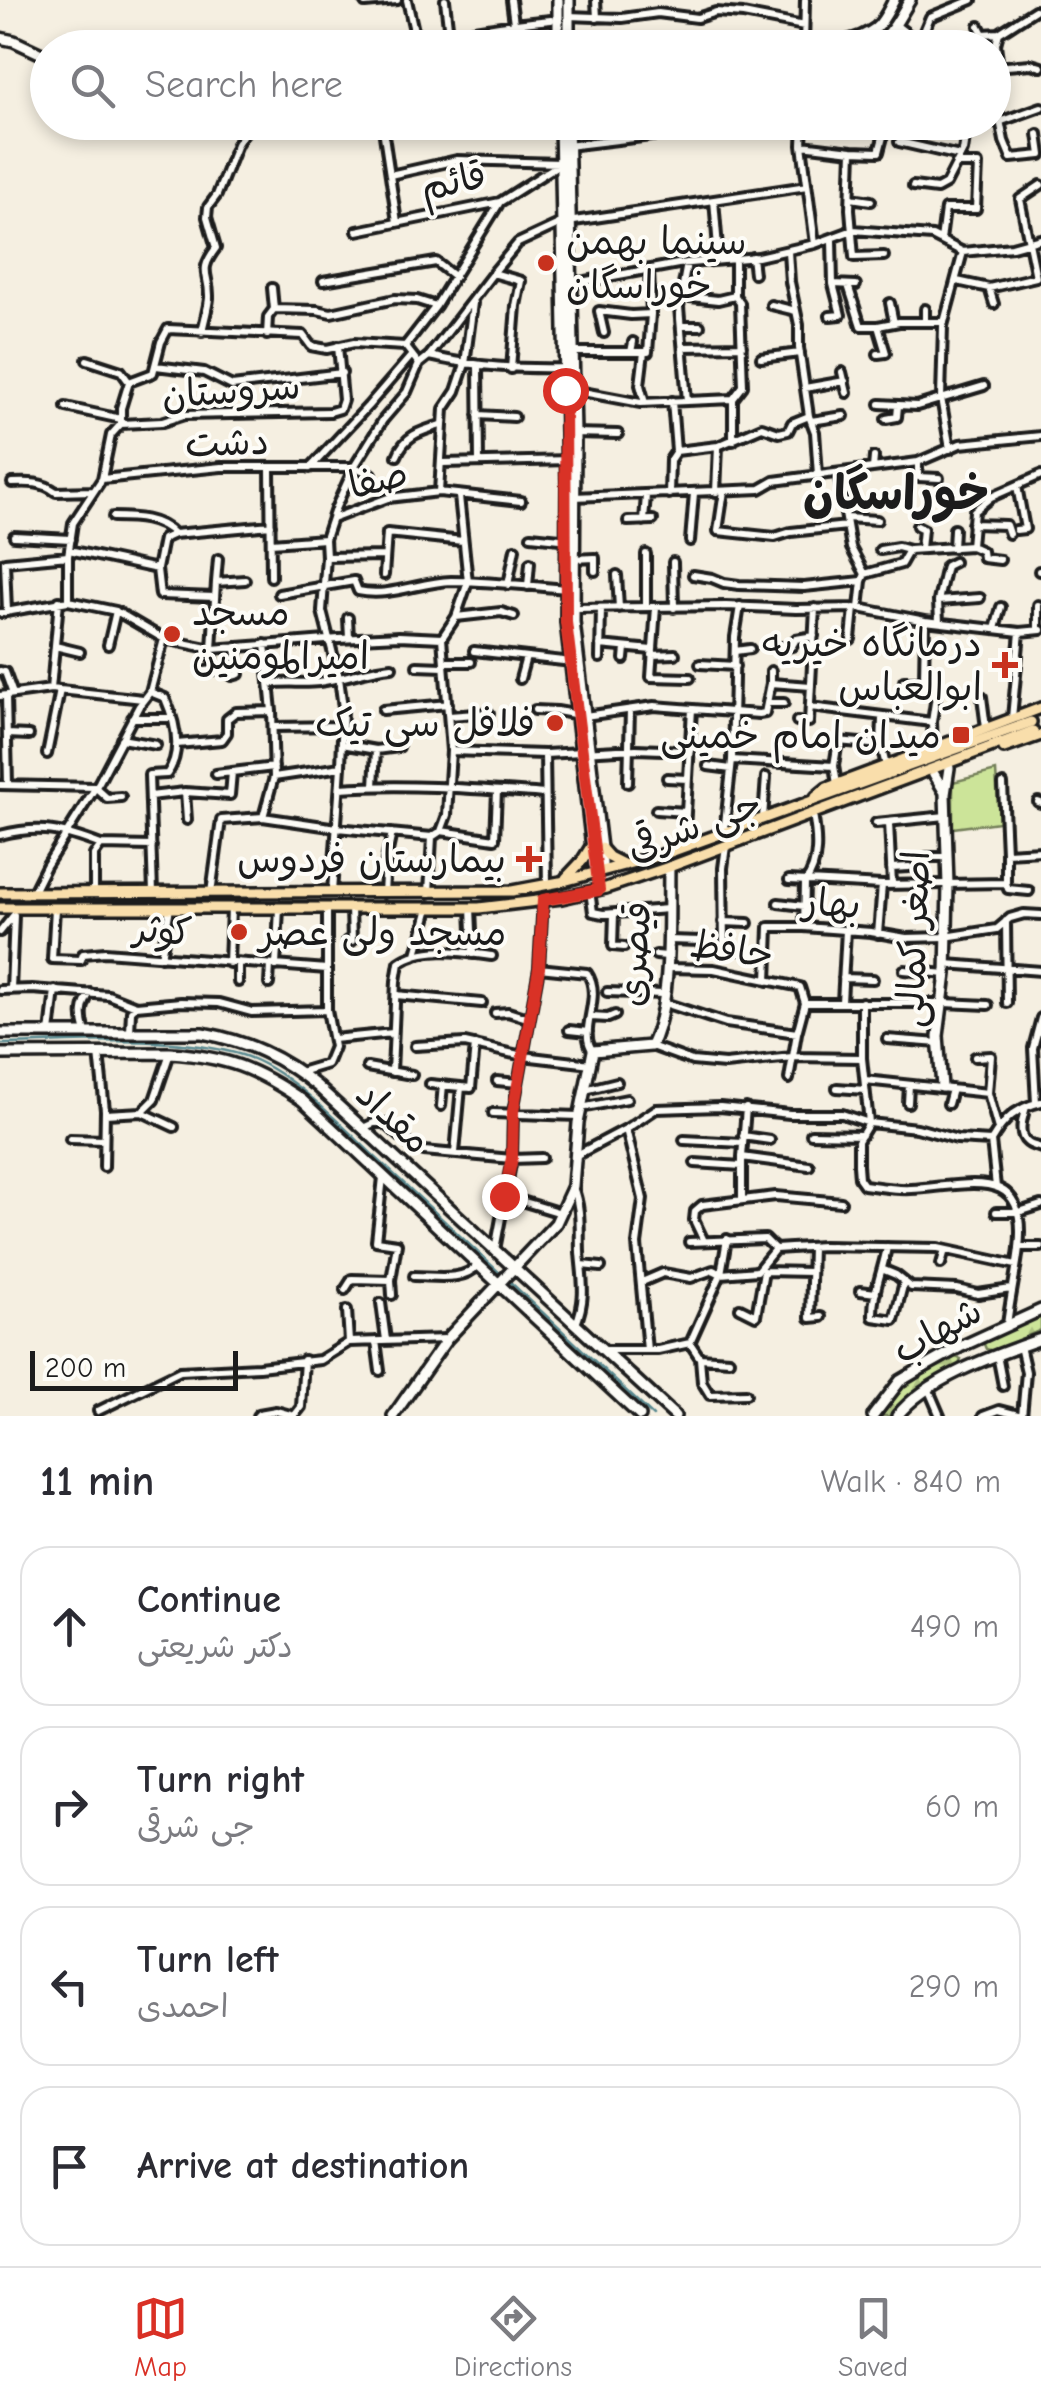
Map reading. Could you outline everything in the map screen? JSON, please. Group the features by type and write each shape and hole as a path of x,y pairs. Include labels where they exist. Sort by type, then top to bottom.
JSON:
{"main road":[{"path":"557,30 558,0"},
{"path":"569,0 569,30"},
{"path":"872,30 878,27 894,0"},
{"path":"893,30 910,0"},
{"path":"0,38 30,49"},
{"path":"565,140 570,608 596,846 602,864 594,891"},
{"path":"813,814 828,814 949,768 1035,724 1041,708"},
{"path":"810,802 836,784 1012,718 1035,724"},
{"name":"جی شرقی","path":"0,892 512,891 598,873 684,847 1035,724"},
{"name":"جی شرقی","path":"0,908 471,908 594,891 813,814 1035,724"},
{"path":"945,794 949,768"},
{"path":"934,774 945,794"},
{"name":"اصغر کمالی","path":"945,794 946,969 939,1042 947,1088"},
{"path":"596,846 625,865"},
{"path":"560,882 596,846"},
{"name":"قیصری","path":"393,1416 447,1339 556,1223 572,1186 580,1112 593,1051 651,1046 660,1028 669,867"},
{"name":"مقداد","path":"0,1033 202,1033 231,1038 265,1051 300,1072 675,1416"},
{"name":"مقداد","path":"0,1054 170,1053 226,1060 265,1076 302,1100 628,1411 640,1416"},
{"name":"شهاب","path":"873,1416 900,1381 1041,1310"},
{"name":"شهاب","path":"897,1416 928,1387 1041,1338"},
{"path":"977,1339 974,1349 992,1358"},
{"path":"956,1350 964,1350 968,1355 965,1370"}],"street":[{"path":"365,3 397,0"},
{"path":"407,0 414,30"},
{"path":"445,0 449,30"},
{"path":"510,0 514,24"},
{"path":"596,0 597,18"},
{"path":"658,13 659,0"},
{"path":"716,12 717,0"},
{"path":"804,30 805,0"},
{"path":"924,30 930,17 972,0"},
{"path":"1004,30 1036,10"},
{"path":"568,16 622,18 658,13 698,18 716,12 804,26"},
{"path":"470,30 551,20"},
{"path":"896,26 900,30"},
{"path":"978,26 981,30"},
{"path":"1011,66 1041,67"},
{"path":"1011,117 1041,107"},
{"path":"1004,140 1010,158 1041,155 1038,134"},
{"path":"202,332 210,293 204,271 216,248 208,207 217,195 240,140"},
{"path":"385,140 397,222"},
{"path":"565,146 616,140"},
{"path":"802,140 816,244"},
{"path":"802,145 879,152 883,140"},
{"path":"914,186 937,189 946,184 964,140"},
{"path":"899,142 978,164 976,209 945,209"},
{"path":"852,152 854,257 884,256"},
{"name":"قائم","path":"390,175 456,160 565,163"},
{"name":"قائم","path":"357,231 500,202 565,163"},
{"path":"957,281 989,288 1038,280 1020,199 1041,185"},
{"path":"332,893 342,726 338,678 322,611 325,539 354,468 383,420 407,392 419,364 518,243 566,222 807,186"},
{"path":"850,198 871,201"},
{"path":"714,200 719,260"},
{"path":"941,240 945,209 950,201"},
{"path":"405,346 436,306 500,202"},
{"path":"567,284 752,257 832,240 853,230 932,236 963,252 1041,238"},
{"path":"830,316 841,315 833,284 832,240"},
{"path":"788,250 818,475"},
{"path":"950,449 942,398 944,322 963,252"},
{"path":"752,257 754,274"},
{"path":"733,441 733,399 743,386 735,258"},
{"path":"323,281 436,262 455,277"},
{"path":"687,264 679,307 687,400"},
{"path":"568,353 648,352 649,270"},
{"path":"493,273 521,281 510,369"},
{"path":"833,284 852,285 861,326 944,322"},
{"path":"267,335 268,317 274,309 272,288"},
{"path":"989,288 994,304"},
{"path":"681,296 718,300 735,296"},
{"path":"274,309 331,313 395,299 436,306"},
{"path":"438,492 441,425 465,364 474,299"},
{"path":"890,302 894,323"},
{"path":"771,305 796,311"},
{"path":"925,310 925,322"},
{"path":"604,332 599,311 651,314"},
{"path":"681,326 700,326"},
{"path":"878,326 886,353 878,354"},
{"path":"128,382 153,373 168,329 303,336 311,346 326,349 354,342 405,346 419,364"},
{"path":"632,352 633,342"},
{"name":"سروستان","path":"47,754 56,690 55,646 73,522 102,479 111,434 121,422 162,422 184,415 340,409 343,400 338,346"},
{"path":"683,347 742,346"},
{"path":"644,352 640,386 645,402"},
{"path":"762,358 800,353"},
{"path":"310,468 412,355"},
{"path":"429,356 510,369 569,368"},
{"path":"66,408 121,422 128,382 121,371 87,360"},
{"path":"156,366 204,372 232,386 342,373"},
{"path":"478,366 479,462"},
{"path":"805,388 844,377 847,394"},
{"path":"880,404 917,406 984,386"},
{"path":"569,390 645,402 733,399"},
{"path":"669,494 670,460 676,452 672,401"},
{"path":"886,419 897,417 898,406"},
{"path":"478,414 514,417"},
{"path":"676,452 718,446 762,427 788,431 792,423 844,416"},
{"path":"398,456 401,446 416,432 441,425"},
{"path":"570,434 618,434"},
{"path":"571,497 760,489 774,481 918,462 960,444 1041,436"},
{"path":"718,446 718,531 775,537 846,522 876,520"},
{"path":"873,468 874,457"},
{"path":"442,464 571,460"},
{"path":"918,462 918,477 939,478"},
{"name":"دشت","path":"102,479 221,467 354,468 372,474"},
{"path":"270,468 271,577"},
{"path":"838,473 851,548 864,578 851,639"},
{"path":"972,546 974,511 992,497 1041,475"},
{"path":"12,483 32,482 56,492 94,491"},
{"path":"972,524 1006,525 1012,532 1024,529 1017,486"},
{"name":"صفا","path":"331,520 388,498 438,492 521,501"},
{"path":"690,541 694,493"},
{"path":"628,521 648,520 646,495"},
{"path":"441,831 447,816 452,751 442,638 456,617 468,582 459,496"},
{"path":"114,516 150,521 174,534"},
{"path":"215,597 160,595 157,568 163,539 174,534 270,525"},
{"path":"917,526 923,528 921,549"},
{"path":"952,548 954,529"},
{"path":"384,575 387,533 464,541"},
{"path":"14,536 71,539"},
{"path":"531,536 571,540"},
{"path":"271,543 325,539"},
{"path":"880,550 972,546 982,551 983,558 1000,560"},
{"path":"508,585 515,549"},
{"path":"693,576 739,585 804,587 864,578 902,564 909,550"},
{"path":"157,568 69,553 4,562 4,612 64,601 116,611 164,638 212,649 349,638 442,638"},
{"path":"646,554 646,607"},
{"path":"326,557 385,556"},
{"path":"501,557 513,561"},
{"path":"571,559 595,558 596,572"},
{"path":"205,671 214,670 218,559"},
{"path":"672,562 674,608"},
{"path":"939,622 938,601 946,566 954,562"},
{"path":"528,586 530,563"},
{"path":"618,575 619,608"},
{"path":"216,582 245,580"},
{"path":"278,594 354,581 358,591 369,593 447,581 571,589"},
{"path":"938,601 980,598"},
{"path":"570,608 857,608 1020,632 1039,630 1038,605"},
{"path":"724,832 732,765 740,606"},
{"path":"656,607 651,678 690,678"},
{"path":"994,629 1001,607"},
{"path":"600,658 601,608"},
{"path":"797,721 809,722 816,608"},
{"path":"108,645 116,611"},
{"path":"456,617 501,612 514,616"},
{"path":"348,618 349,638"},
{"path":"925,621 924,680 927,686 937,689 933,748"},
{"path":"1012,718 1020,632"},
{"path":"776,648 814,636"},
{"path":"33,892 147,696 164,638"},
{"path":"263,818 274,777 266,644"},
{"path":"600,645 676,654"},
{"path":"55,646 80,652"},
{"path":"232,676 240,674 236,647"},
{"path":"624,660 625,648"},
{"path":"735,651 750,649"},
{"path":"474,651 574,663"},
{"path":"520,679 526,657"},
{"path":"417,666 471,662"},
{"path":"700,664 735,666"},
{"path":"270,684 322,682 371,668 392,667"},
{"path":"0,671 7,676 4,785 96,788 107,798 121,797"},
{"path":"535,710 581,715 654,706 765,713 771,671"},
{"path":"904,681 924,680"},
{"path":"771,683 811,686"},
{"path":"6,695 56,690 165,698 177,744 173,766 167,774 149,776 153,893"},
{"path":"982,698 986,728"},
{"path":"768,703 784,704"},
{"path":"383,710 448,704"},
{"path":"810,708 932,722"},
{"path":"684,847 692,709"},
{"path":"628,784 630,710"},
{"path":"177,744 222,740 228,719 236,712 272,712"},
{"path":"448,716 488,712"},
{"path":"132,718 172,718"},
{"path":"882,718 881,745 886,766"},
{"path":"273,727 342,726"},
{"path":"7,734 30,735"},
{"path":"121,739 156,745"},
{"path":"836,784 838,740 881,745"},
{"path":"342,744 376,750 399,747"},
{"path":"374,786 376,750"},
{"path":"452,751 545,754 690,750"},
{"path":"545,754 548,885"},
{"path":"708,766 834,766"},
{"path":"216,774 274,767"},
{"path":"274,777 341,767"},
{"path":"150,796 186,792 230,796 232,772"},
{"path":"763,818 766,777"},
{"path":"667,778 688,779"},
{"path":"1003,784 1006,883 1008,890 1028,891"},
{"path":"340,788 449,787 545,794"},
{"path":"211,893 222,820 263,818 392,833 432,836 441,831 495,839 497,791"},
{"path":"186,792 187,820"},
{"path":"656,810 686,812"},
{"path":"804,927 805,882 814,864 817,832 813,814"},
{"path":"876,824 946,816"},
{"path":"889,822 892,886"},
{"path":"0,835 24,829 68,832 101,845 152,846"},
{"path":"384,893 392,833"},
{"path":"429,893 432,836"},
{"path":"94,893 94,855 101,845"},
{"path":"726,846 724,948 742,950"},
{"path":"1006,853 1041,851"},
{"path":"927,857 947,857"},
{"path":"892,868 909,867"},
{"path":"789,880 892,886 1006,883"},
{"path":"878,934 882,885"},
{"path":"594,891 593,912 668,909"},
{"path":"495,1250 512,1158 513,1112 539,968 543,900"},
{"path":"778,903 804,906"},
{"name":"کوثر","path":"55,908 52,959 81,960 89,952 327,969"},
{"path":"161,957 170,908"},
{"path":"228,962 231,908"},
{"path":"270,984 280,908"},
{"path":"300,1072 327,1064 334,1046 327,1010 327,908"},
{"path":"346,941 352,942 351,908"},
{"path":"416,954 429,908"},
{"path":"471,908 474,954"},
{"path":"0,932 16,911"},
{"path":"11,990 16,911"},
{"path":"614,914 613,946 624,947"},
{"name":"بهار","path":"767,981 769,926 906,938 946,937 998,929 1010,918 1024,914 1041,915"},
{"path":"724,922 748,923"},
{"path":"1006,922 1007,1003"},
{"path":"842,1002 846,930"},
{"path":"667,940 701,941"},
{"path":"392,1072 399,963 416,954 461,952 492,956"},
{"name":"حافظ","path":"663,960 800,987 804,1014 789,1079"},
{"path":"238,963 238,982"},
{"path":"539,968 587,972 592,979 586,1038 593,1051"},
{"path":"904,970 1041,971"},
{"path":"843,978 873,979"},
{"path":"0,990 108,995 136,1006 181,1002 219,1003 252,1012 327,1010"},
{"path":"50,1033 55,990"},
{"name":"حافظ","path":"607,992 663,998 726,1023 797,1034"},
{"path":"86,1032 81,1016 90,993"},
{"path":"396,995 482,1003"},
{"path":"862,1002 862,1058 869,1123 858,1141 859,1178 864,1185 907,1190 951,1184 1006,1190 1017,1202 1020,1247 1007,1325"},
{"path":"805,1003 988,1005"},
{"path":"130,1032 131,1011 136,1006"},
{"path":"495,1012 530,1019"},
{"path":"591,1017 616,1015"},
{"path":"996,1187 992,1141 1010,1114 1038,1103 1033,1048 1041,1018"},
{"path":"569,1030 588,1032"},
{"path":"333,1038 393,1033"},
{"path":"887,1039 939,1042"},
{"path":"414,1046 465,1043 523,1056 591,1064"},
{"path":"430,1084 472,1088 475,1045"},
{"path":"651,1046 692,1061 726,1064 792,1057 862,1058"},
{"path":"142,1112 154,1100 170,1053"},
{"path":"99,1054 105,1114 104,1166"},
{"path":"975,1057 991,1056 988,1092 998,1130"},
{"path":"367,1068 412,1075"},
{"path":"498,1080 518,1083"},
{"path":"585,1090 618,1082"},
{"path":"441,1106 442,1085"},
{"path":"908,1104 909,1085"},
{"path":"837,1088 909,1085 988,1092"},
{"path":"455,1152 462,1087"},
{"path":"947,1088 948,1104"},
{"path":"493,1112 580,1112 627,1099"},
{"path":"1026,1106 1022,1133 1027,1142 1041,1148"},
{"path":"575,1156 626,1130 656,1108 842,1114 869,1123 917,1128 957,1139 992,1141"},
{"path":"742,1200 746,1108"},
{"path":"105,1114 142,1112 174,1127"},
{"path":"362,1128 385,1123 409,1144 424,1151 542,1158"},
{"path":"626,1130 643,1199 637,1244 647,1350"},
{"path":"811,1134 862,1135"},
{"path":"70,1139 104,1140"},
{"path":"684,1140 770,1140"},
{"path":"695,1164 809,1166"},
{"path":"383,1176 376,1241 397,1244 392,1296"},
{"path":"572,1186 579,1203 584,1304 576,1324"},
{"path":"504,1196 560,1213"},
{"path":"704,1241 694,1220 694,1210 702,1205 776,1196 841,1202"},
{"path":"996,1212 1019,1212 1041,1205"},
{"path":"690,1343 721,1274 727,1239"},
{"path":"689,1242 765,1239 775,1250"},
{"path":"812,1247 810,1318 821,1318"},
{"path":"887,1247 874,1317 894,1320 904,1282"},
{"path":"1020,1247 1041,1247"},
{"path":"775,1250 945,1250 1016,1265"},
{"path":"740,1308 756,1316 761,1271 775,1250"},
{"path":"942,1264 945,1250"},
{"path":"414,1276 461,1276 478,1265"},
{"path":"582,1265 601,1267"},
{"path":"642,1282 662,1274 692,1278 714,1270 721,1274 811,1272"},
{"path":"884,1270 910,1286 978,1294 1011,1289"},
{"path":"345,1290 352,1278 391,1280"},
{"path":"860,1291 876,1292"},
{"path":"382,1304 386,1340"},
{"path":"346,1310 349,1342"},
{"path":"98,1411 180,1371 320,1360 349,1342 447,1339"},
{"path":"376,1341 380,1371"},
{"path":"604,1350 647,1350 690,1343"},
{"path":"690,1343 700,1358 702,1382 710,1395 746,1394"},
{"path":"983,1416 999,1410 1022,1416 1026,1372 1020,1346"},
{"path":"700,1358 729,1360"},
{"path":"992,1358 1003,1386"},
{"path":"258,1416 276,1411 294,1416 302,1407 304,1360"},
{"path":"928,1387 940,1416"}],"green space":[{"path":"996,771 999,822 953,828 953,782"},
{"path":"1041,1316 1041,1330 994,1351 986,1349 983,1342"},
{"path":"953,1356 961,1359 958,1368 912,1392 890,1416 880,1416 903,1388"}],"waterway":[{"path":"0,1044 185,1044 215,1048 259,1062 312,1098 502,1275"},
{"path":"508,1280 653,1416"}],"place":[{"name":"سینما بهمن خوراسگان","path":"546,263"},
{"name":"مسجد امیرالمومنین","path":"172,634"},
{"name":"درمانگاه خیریه ابوالعباس","path":"1005,665"},
{"name":"فلافل سی تیک","path":"555,723"},
{"name":"میدان امام خمینی","path":"961,735"},
{"name":"بیمارستان فردوس","path":"529,859"},
{"name":"مسجد ولی عصر","path":"239,932"}],"district":[{"name":"خوراسگان","path":"896,492"}],"route":[{"path":"504,1196 512,1158 513,1112 539,968 543,900 599,890 566,622 565,390"}]}
